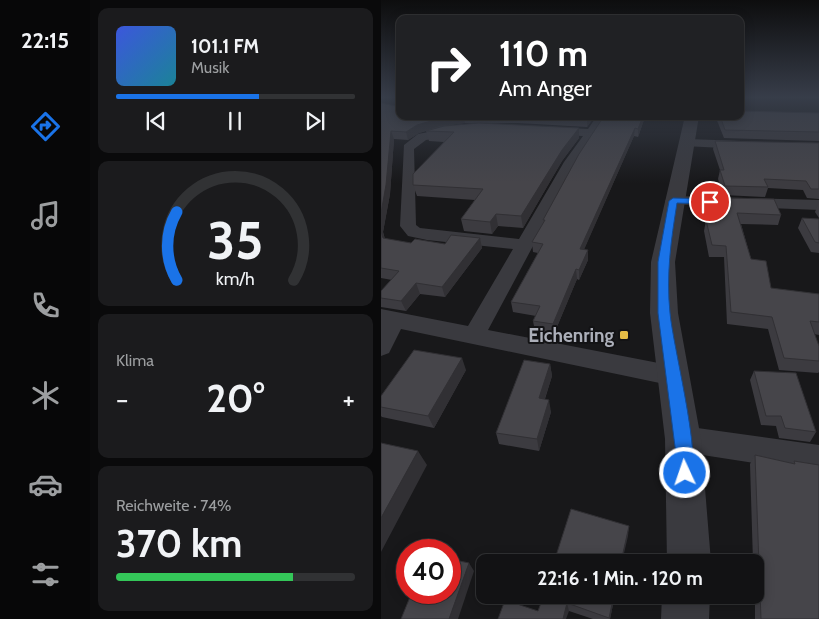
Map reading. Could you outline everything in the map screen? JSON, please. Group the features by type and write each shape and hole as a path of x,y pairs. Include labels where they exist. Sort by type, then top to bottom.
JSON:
{"street":[{"path":"475,334 571,162 596,126"},
{"path":"469,130 419,133 408,148 408,226 415,232 427,235 524,245"},
{"path":"689,554 683,439 664,313 663,271 673,201 690,130 755,145"},
{"path":"536,131 591,133"},
{"path":"673,201 819,205"},
{"path":"381,348 388,318 475,334 674,376"},
{"path":"683,439 819,459"},
{"path":"685,619 686,604"}],"building":[{"path":"381,126 416,126 406,132 391,131 386,185 381,213"},
{"path":"444,126 579,128 562,150 521,216 496,214 490,222 461,219 483,189 413,185 413,174 454,132 426,131"},
{"path":"597,126 639,126 638,129 635,128 580,249 588,250 579,270 576,269 553,324 533,321 540,306 511,302 543,244 532,242 579,154"},
{"path":"724,126 819,126 819,132 725,130"},
{"path":"715,141 819,143 819,189 811,189 806,181 764,179 768,187 725,186 720,170 724,170"},
{"path":"723,198 774,199 781,215 737,213 751,259 766,261 771,288 819,294 819,322 810,321 819,346 819,361 784,358 772,317 731,312 726,246 712,245 706,220 714,220 710,205 724,206"},
{"path":"802,218 819,219 819,243 815,242"},
{"path":"381,231 383,238 411,243 415,239 445,244 451,235 480,238 442,287 416,283 401,301 381,298 381,291 399,271 381,268"},
{"path":"414,350 462,358 428,416 381,407 381,396"},
{"path":"524,360 550,364 539,398 549,400 537,439 496,433"},
{"path":"754,371 796,373 816,432 785,428 781,416 766,416"},
{"path":"381,443 418,451 381,518"},
{"path":"755,455 795,464 794,461 819,465 819,619 761,619 760,604 764,604 764,554 759,554"},
{"path":"571,509 629,526 623,554 557,554"},
{"path":"461,561 469,563 461,585"},
{"path":"407,604 454,604 449,619 401,619"},
{"path":"504,604 517,604 538,611 541,604 567,604 563,619 498,619"},
{"path":"570,604 612,604 609,618"}],"place":[{"name":"Eichenring","path":"624,335"}],"route":[{"path":"685,473 683,439 664,313 663,262 673,201 710,202"}]}
